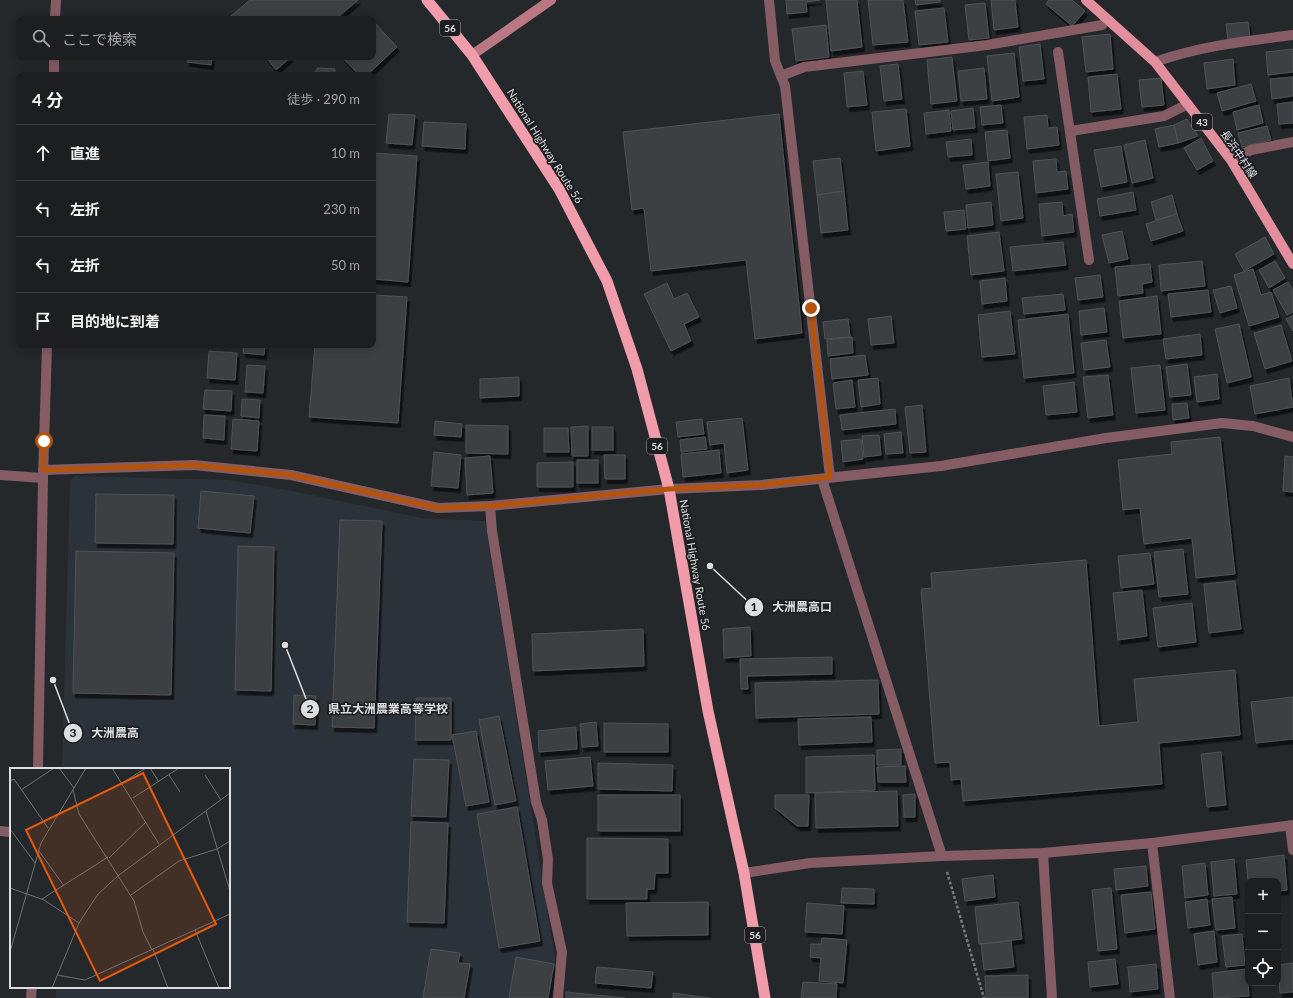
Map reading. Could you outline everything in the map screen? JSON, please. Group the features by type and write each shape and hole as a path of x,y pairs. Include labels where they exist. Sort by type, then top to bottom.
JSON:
{"highway":[{"name":"National Highway Route 56","path":"428,0 472,55 559,189 607,281 637,369 669,489 708,711 744,872 765,998"}],"main road":[{"path":"472,55 552,0"},
{"name":"長浜中村線","path":"1086,0 1155,62 1188,104 1231,160 1293,264"}],"street":[{"path":"55,16 56,0"},
{"path":"770,0 775,61 785,86 826,478 942,856"},
{"path":"781,76 804,67 987,45 1102,25 1107,20"},
{"path":"1155,62 1175,55 1224,44 1293,35"},
{"path":"1058,52 1071,131 1088,260"},
{"path":"54,60 54,72"},
{"path":"1071,131 1164,116 1188,104"},
{"path":"1231,160 1251,150 1293,142"},
{"path":"38,768 43,474 47,348"},
{"path":"0,475 43,474 194,465 291,475 438,508 490,506 669,489 761,485 941,466 1106,438 1222,423 1253,426 1293,437"},
{"path":"490,506 536,802 542,820 548,859 547,883 562,952 558,998"},
{"path":"744,872 810,863 942,856 1042,853 1152,843 1292,825 1293,850"},
{"path":"0,831 10,832"},
{"path":"1152,843 1170,998"},
{"path":"1042,853 1052,998"},
{"path":"31,998 32,988"}],"path":[{"path":"942,856 984,998"}],"shaded area":[{"path":"75,476 229,480 287,490 422,518 485,521 558,977 554,998 56,998 56,988 230,988 230,768 62,768 70,481"}],"building":[{"path":"250,0 358,0 339,16 231,16"},
{"path":"786,0 820,0 806,2 807,12 787,14"},
{"path":"826,0 857,0 862,47 831,51"},
{"path":"868,0 903,0 908,42 873,45"},
{"path":"915,0 940,0 940,2 916,5"},
{"path":"991,0 1015,0 1018,27 994,30"},
{"path":"1049,0 1072,0 1085,11 1072,26 1046,4"},
{"path":"985,3 989,38 969,40 965,5"},
{"path":"944,8 948,42 919,45 915,11"},
{"path":"1248,22 1250,38 1228,40 1226,24"},
{"path":"376,24 397,47 370,72 356,72 345,60 376,60"},
{"path":"826,25 829,57 796,61 792,29"},
{"path":"1110,34 1113,69 1086,72 1082,37"},
{"path":"1040,44 1044,79 1023,81 1019,47"},
{"path":"1293,49 1293,72 1268,75 1266,52"},
{"path":"1014,53 1019,97 992,101 987,56"},
{"path":"952,57 957,101 931,104 927,60"},
{"path":"1233,59 1235,85 1207,89 1204,63"},
{"path":"187,60 212,60 211,65 187,62"},
{"path":"268,60 288,60 276,70"},
{"path":"898,64 902,99 884,101 880,66"},
{"path":"318,68 335,69 335,72 315,72"},
{"path":"984,68 987,99 961,101 958,71"},
{"path":"863,71 867,105 847,107 844,73"},
{"path":"1117,74 1121,109 1091,112 1088,77"},
{"path":"1293,77 1293,96 1272,99 1270,79"},
{"path":"1161,78 1164,105 1142,107 1139,80"},
{"path":"1251,84 1256,101 1222,111 1217,93"},
{"path":"1293,102 1293,123 1279,124 1277,104"},
{"path":"1001,105 1003,123 982,125 980,107"},
{"path":"1259,105 1263,123 1237,130 1233,112"},
{"path":"973,108 975,128 953,130 951,111"},
{"path":"906,109 910,146 876,151 872,112"},
{"path":"949,110 951,131 926,134 924,113"},
{"path":"389,114 415,115 412,145 386,143"},
{"path":"779,114 802,333 755,339 746,260 651,271 644,208 632,210 623,132"},
{"path":"1047,115 1048,128 1057,127 1059,145 1027,149 1024,117"},
{"path":"1187,119 1198,136 1178,143 1174,125"},
{"path":"424,122 466,124 465,149 422,146"},
{"path":"1174,125 1178,143 1159,147 1155,129"},
{"path":"1267,126 1271,140 1242,147 1238,133"},
{"path":"1007,130 1010,158 988,161 985,132"},
{"path":"1201,138 1213,161 1197,170 1184,148"},
{"path":"971,139 972,155 948,157 946,142"},
{"path":"1145,140 1153,178 1132,183 1124,145"},
{"path":"1121,146 1127,182 1101,187 1094,150"},
{"path":"376,153 417,156 408,282 376,279"},
{"path":"840,158 844,191 817,195 813,161"},
{"path":"1056,159 1057,172 1066,171 1068,189 1036,193 1033,161"},
{"path":"988,162 990,186 966,189 963,165"},
{"path":"1018,172 1023,218 1001,221 996,174"},
{"path":"844,191 848,230 821,233 817,195"},
{"path":"1133,192 1136,210 1100,216 1097,199"},
{"path":"1172,195 1177,214 1156,220 1151,202"},
{"path":"991,202 993,225 968,228 966,205"},
{"path":"1062,202 1063,216 1072,214 1074,232 1042,236 1039,204"},
{"path":"964,210 966,229 946,231 944,212"},
{"path":"1177,214 1183,231 1151,241 1146,224"},
{"path":"1122,231 1128,259 1109,263 1102,235"},
{"path":"999,232 1004,271 971,275 967,236"},
{"path":"1265,237 1274,254 1244,271 1235,254"},
{"path":"1063,242 1066,265 1013,271 1010,247"},
{"path":"1202,261 1205,286 1161,291 1159,265"},
{"path":"1275,261 1285,278 1269,288 1259,270"},
{"path":"1150,264 1152,282 1142,284 1143,293 1118,296 1115,267"},
{"path":"1253,269 1261,295 1271,292 1279,317 1249,326 1234,275"},
{"path":"1100,275 1103,297 1078,300 1075,278"},
{"path":"1005,278 1007,301 982,304 980,281"},
{"path":"1288,282 1293,290 1293,312 1287,315 1273,290"},
{"path":"667,283 674,299 687,293 699,317 684,324 691,341 671,351 644,294"},
{"path":"1231,286 1237,308 1220,313 1213,290"},
{"path":"1208,290 1211,312 1171,317 1168,294"},
{"path":"1063,294 1065,310 1024,314 1022,298"},
{"path":"376,295 407,297 398,423 309,417 315,348 376,348"},
{"path":"1157,296 1161,334 1123,338 1119,301"},
{"path":"1104,308 1107,332 1081,335 1079,311"},
{"path":"1010,311 1015,354 982,357 978,315"},
{"path":"1068,314 1074,373 1024,378 1018,320"},
{"path":"1293,315 1293,331 1286,319"},
{"path":"891,316 894,343 871,345 868,319"},
{"path":"848,319 850,337 825,339 823,322"},
{"path":"1239,324 1251,377 1227,383 1215,329"},
{"path":"1281,325 1292,361 1265,369 1254,333"},
{"path":"1200,334 1202,355 1166,359 1163,339"},
{"path":"852,337 853,353 828,356 827,340"},
{"path":"1106,340 1110,367 1084,370 1081,343"},
{"path":"244,348 265,348 264,355 243,353"},
{"path":"209,351 237,353 235,380 207,378"},
{"path":"865,355 868,375 832,379 830,359"},
{"path":"1187,364 1191,395 1170,397 1166,367"},
{"path":"247,365 265,366 263,393 245,392"},
{"path":"1160,365 1165,410 1136,413 1131,368"},
{"path":"1217,374 1219,399 1197,402 1194,377"},
{"path":"1108,375 1113,415 1088,418 1083,377"},
{"path":"519,377 519,396 480,398 480,379"},
{"path":"878,378 880,404 861,407 858,380"},
{"path":"1289,378 1293,407 1255,414 1250,386"},
{"path":"852,380 855,407 836,409 833,383"},
{"path":"1074,382 1077,412 1046,415 1043,386"},
{"path":"205,390 232,391 231,411 203,409"},
{"path":"242,399 260,400 259,418 241,416"},
{"path":"1187,403 1189,418 1173,420 1172,404"},
{"path":"922,405 926,452 910,453 905,407"},
{"path":"895,409 896,424 842,430 840,415"},
{"path":"204,415 225,416 224,440 203,438"},
{"path":"742,418 748,470 727,473 724,443 710,445 707,422"},
{"path":"233,419 259,421 257,451 231,449"},
{"path":"702,419 704,434 678,437 676,422"},
{"path":"435,421 462,424 461,437 434,435"},
{"path":"466,425 508,426 508,454 466,453"},
{"path":"588,426 588,456 572,456 571,427"},
{"path":"592,427 613,427 613,450 592,450"},
{"path":"544,428 568,428 569,452 544,452"},
{"path":"901,432 903,453 886,454 884,434"},
{"path":"879,435 881,455 864,457 862,436"},
{"path":"705,437 707,449 681,452 680,440"},
{"path":"1220,437 1235,574 1196,578 1192,538 1144,544 1140,508 1123,510 1118,460 1172,454 1171,442"},
{"path":"861,439 863,459 843,462 841,441"},
{"path":"719,450 721,473 683,477 681,454"},
{"path":"434,452 461,455 458,488 431,486"},
{"path":"604,455 625,455 625,479 605,479"},
{"path":"490,456 493,493 467,495 465,458"},
{"path":"1285,456 1293,457 1293,492 1283,491"},
{"path":"577,460 598,460 598,483 577,483"},
{"path":"573,462 573,487 537,487 537,463"},
{"path":"201,491 254,496 250,533 198,528"},
{"path":"96,494 174,495 173,544 95,543"},
{"path":"340,520 382,521 374,728 332,727"},
{"path":"238,546 274,547 271,691 235,690"},
{"path":"1183,549 1188,594 1159,597 1154,552"},
{"path":"76,551 174,553 171,695 73,693"},
{"path":"1150,553 1154,584 1121,588 1118,556"},
{"path":"1086,560 1099,726 1138,722 1134,679 1235,670 1240,735 1159,743 1162,784 963,801 961,779 951,780 950,762 935,763 921,589 932,588 931,573"},
{"path":"1235,581 1241,629 1209,633 1204,584"},
{"path":"1142,590 1147,636 1118,640 1113,593"},
{"path":"1192,603 1196,642 1158,647 1153,608"},
{"path":"750,627 751,656 724,658 723,629"},
{"path":"643,629 644,666 533,671 532,634"},
{"path":"832,657 832,674 747,676 748,689 741,689 740,659"},
{"path":"878,680 879,714 756,718 755,683"},
{"path":"294,695 316,696 315,725 293,724"},
{"path":"1293,697 1293,739 1256,743 1251,702"},
{"path":"416,698 451,698 451,740 415,740"},
{"path":"499,716 516,801 495,805 479,720"},
{"path":"871,717 872,742 799,745 798,719"},
{"path":"596,722 598,746 582,747 580,724"},
{"path":"604,723 668,724 668,752 604,752"},
{"path":"576,727 577,749 539,752 538,731"},
{"path":"476,731 489,802 466,806 452,735"},
{"path":"901,749 901,765 877,765 877,750"},
{"path":"1221,752 1226,805 1207,807 1201,754"},
{"path":"874,755 875,790 806,793 806,757"},
{"path":"590,757 593,786 548,790 545,761"},
{"path":"414,759 449,760 446,817 411,816"},
{"path":"598,763 673,765 672,791 598,789"},
{"path":"905,766 906,782 878,782 877,767"},
{"path":"897,791 898,826 816,828 815,793"},
{"path":"915,794 915,817 904,817 903,795"},
{"path":"598,795 680,795 680,831 598,831"},
{"path":"775,795 809,795 808,826 797,826 775,808"},
{"path":"517,807 540,941 499,948 477,814"},
{"path":"411,822 448,823 444,923 407,922"},
{"path":"587,838 668,839 668,873 655,873 654,889 647,889 647,899 587,899"},
{"path":"1284,855 1287,890 1281,891 1281,878 1248,878 1246,860"},
{"path":"1234,859 1237,894 1214,896 1211,862"},
{"path":"1205,863 1208,895 1185,898 1182,866"},
{"path":"1146,866 1148,886 1116,890 1114,869"},
{"path":"993,875 995,897 965,901 962,879"},
{"path":"842,888 874,889 874,904 841,903"},
{"path":"1111,888 1117,949 1098,951 1092,890"},
{"path":"1151,892 1155,929 1125,933 1121,895"},
{"path":"1232,897 1235,928 1216,930 1212,899"},
{"path":"1207,899 1210,925 1188,928 1185,902"},
{"path":"708,902 708,935 627,936 626,903"},
{"path":"1018,902 1022,939 979,944 975,907"},
{"path":"807,903 844,906 842,934 805,932"},
{"path":"1214,931 1217,962 1198,965 1194,934"},
{"path":"1242,934 1245,965 1226,967 1222,936"},
{"path":"822,938 847,940 843,983 819,981 821,958 810,957 811,944 821,944"},
{"path":"1011,941 1014,967 984,970 981,944"},
{"path":"431,949 460,953 458,963 470,964 464,998 423,998"},
{"path":"516,957 554,964 548,998 509,998"},
{"path":"1115,959 1118,984 1090,987 1088,962"},
{"path":"1293,963 1293,992 1280,993 1281,965"},
{"path":"1156,964 1158,989 1130,992 1128,967"},
{"path":"597,967 653,972 651,988 595,983"},
{"path":"1245,969 1245,986 1248,986 1249,996 1214,998 1212,973"},
{"path":"1028,975 1028,998 986,998 985,976"},
{"path":"803,982 837,984 836,998 801,998"},
{"path":"566,992 625,998 566,998"},
{"path":"673,993 710,998 673,998"}],"place":[{"name":"大洲農高口","path":"710,566"},
{"name":"県立大洲農業高等学校","path":"285,645"},
{"name":"大洲農高","path":"53,680"}],"route":[{"path":"44,441 43,470 194,465 291,475 438,508 490,506 669,489 761,485 830,477 811,308"}]}
